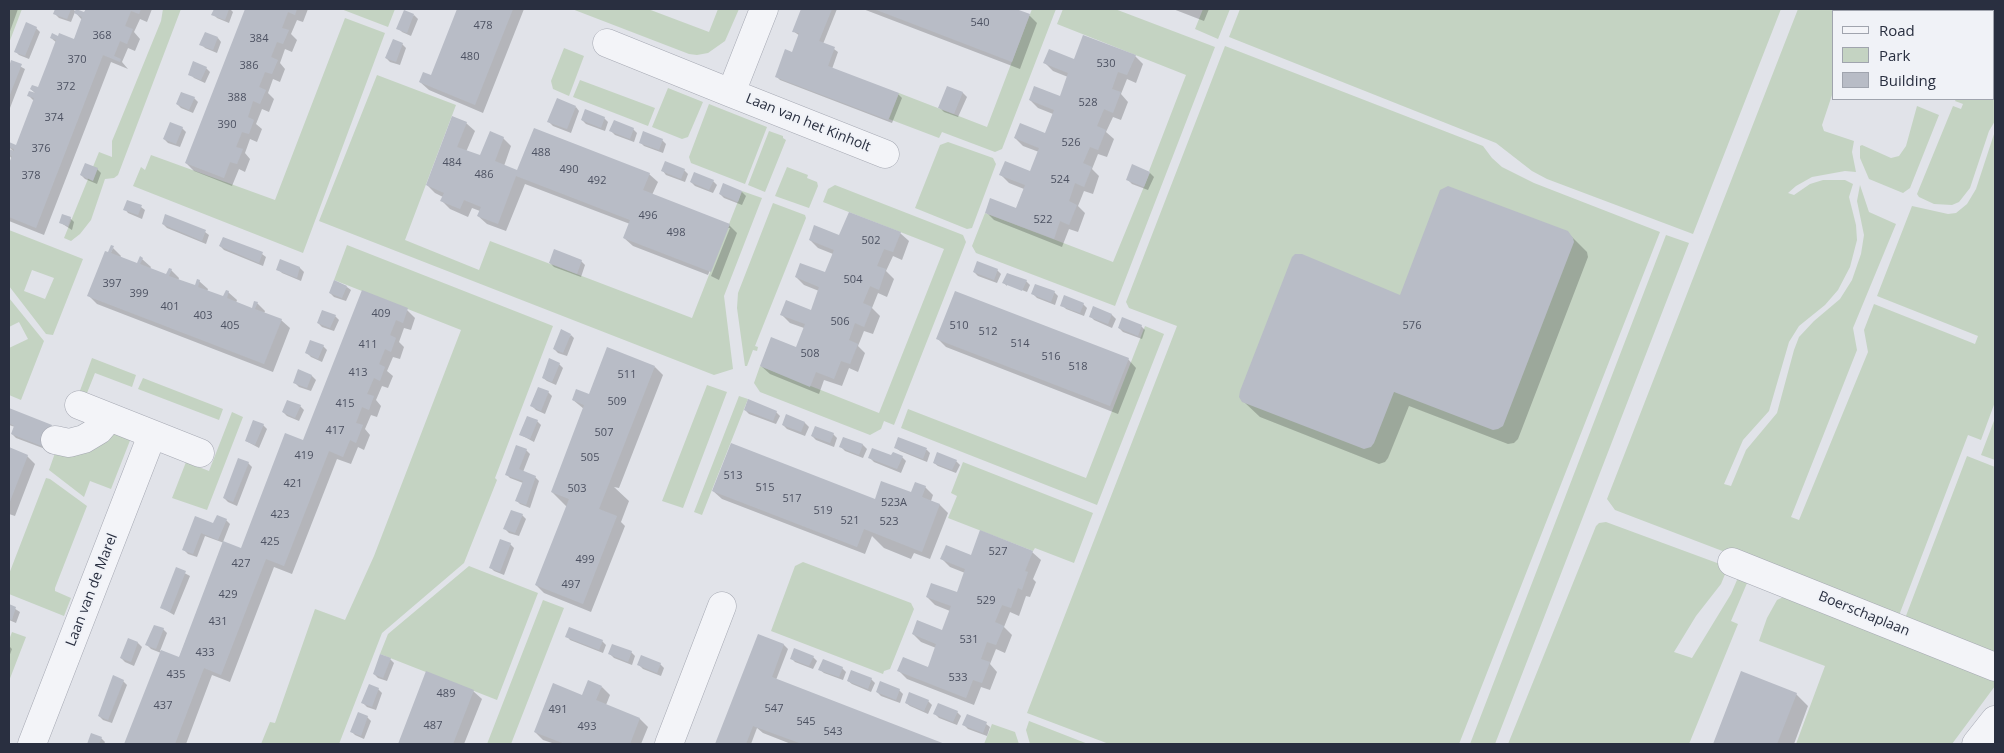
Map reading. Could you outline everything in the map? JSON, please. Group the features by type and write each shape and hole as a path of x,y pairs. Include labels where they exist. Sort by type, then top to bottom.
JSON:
{"street":[{"name":"Laan van het Kinholt","path":"731,92 764,9"},
{"name":"Laan van het Kinholt","path":"607,43 885,154"},
{"path":"79,405 200,453"},
{"path":"55,440 69,443 84,439 99,430 109,418"},
{"name":"Laan van de Marel","path":"32,744 152,435"},
{"name":"Boerschaplaan","path":"1732,562 1995,666"},
{"path":"669,744 722,606"},
{"path":"1976,744 1995,720"}],"green space":[{"path":"9,9 22,9 9,43"},
{"path":"163,9 181,9 118,175 114,178 105,179 91,220 80,234 71,241 64,238 99,152 112,157 112,141 161,21"},
{"path":"341,9 395,9 388,27"},
{"path":"572,9 648,9 709,32 718,9 739,9 725,41 708,53 697,55 689,54"},
{"path":"1032,9 1056,9 1002,149 995,152 942,132 939,138 889,119 899,93 987,127"},
{"path":"1063,9 1115,9 1215,47 1115,306 976,253 972,246 985,213 1113,262 1150,172 1186,75 1057,24"},
{"path":"1203,9 1230,9 1218,39 1195,29"},
{"path":"1240,9 1781,9 1693,234 1547,179 1532,171 1496,143 1229,37"},
{"path":"1798,9 1863,9 1832,10 1832,95 1822,125 1824,131 1854,141 1852,152 1856,172 1845,171 1812,177 1788,193 1794,195 1810,184 1823,180 1845,180 1853,184 1849,197 1856,225 1857,240 1850,267 1838,290 1825,305 1799,326 1789,342 1769,411 1743,440 1724,484 1731,486 1746,450 1777,413 1799,337 1814,321 1840,299 1852,280 1861,254 1864,235 1857,201 1860,185 1869,212 1896,224 1853,328 1857,350 1791,517 1799,520 1868,352 1864,330 1874,304 1975,344 1978,336 1877,296 1912,206 1948,214 1956,213 1967,204 1976,189 1995,131 1995,402 1981,440 1968,435 1898,618 1615,510 1607,499"},
{"path":"345,18 385,33 303,253 133,186 141,167 145,170 151,155 275,200"},
{"path":"1225,46 1483,146 1502,167 1534,183 1660,232 1459,744 1109,744 1027,713 1177,326 1129,308 1126,302"},
{"path":"564,48 584,56 569,96 553,89 551,81"},
{"path":"1995,59 1995,121 1989,131 1970,188 1959,202 1952,205 1934,204 1919,197 1917,194 1953,106 1961,109 1963,104 1955,101 1994,100"},
{"path":"377,75 456,105 405,240 479,270 490,241 692,318 742,191 762,198 724,296 733,369 714,375 319,221"},
{"path":"580,80 655,108 648,126 573,97"},
{"path":"668,88 703,102 688,137 682,139 652,127"},
{"path":"709,104 767,127 745,184 691,163 689,157"},
{"path":"1917,106 1939,115 1910,188 1903,193 1869,179 1860,158 1860,146 1862,145 1891,158 1899,156 1906,146"},
{"path":"769,131 783,136 786,140 765,192 748,185"},
{"path":"948,142 993,158 996,164 972,228 967,229 915,208 940,145"},
{"path":"787,167 808,175 807,178 817,182 818,186 809,208 775,196"},
{"path":"835,185 963,235 966,242 894,425 884,421 881,429 870,435 760,392 754,383 760,366 879,413 944,249 823,202 828,189"},
{"path":"773,203 805,215 806,218 755,346 758,347 757,351 753,350 747,366 745,366 737,308 738,293"},
{"path":"9,230 83,259 53,335 46,334 9,286","holes":["32,270 54,278 45,299 24,291"]},
{"path":"1666,235 1689,243 1495,744 1470,744"},
{"path":"347,245 553,326 495,478 497,480 464,563 382,633 339,744 261,744 270,722 275,723 315,609 345,620 374,556 461,330 334,280"},
{"path":"9,298 44,341 21,400 9,395 9,348 28,339 19,322 9,327"},
{"path":"1145,326 1164,334 1097,505 901,428 908,409 1086,478"},
{"path":"92,358 136,375 132,387 95,373 85,398 78,396"},
{"path":"143,378 223,409 219,420 138,389"},
{"path":"707,385 727,392 683,508 662,501"},
{"path":"739,396 748,399 702,515 694,512"},
{"path":"232,412 243,417 207,510 172,498 186,462 209,471"},
{"path":"1995,418 1995,460 1981,455"},
{"path":"112,433 131,438 111,489 90,481 84,497 49,470 55,453"},
{"path":"1967,456 1995,467 1995,656 1904,621"},
{"path":"963,462 1093,513 1074,563 1035,548 1033,551 948,518 957,496 951,493"},
{"path":"46,478 87,506 55,588 55,591 71,598 64,616 9,594 9,574"},
{"path":"1606,522 1728,567 1721,584 1696,616 1674,652 1692,658 1731,594 1740,573 1750,576 1731,621 1738,624 1689,744 1508,744 1596,526 1599,523"},
{"path":"803,562 911,603 914,609 890,669 884,671 883,674 771,631 795,566"},
{"path":"469,566 538,593 497,700 380,654 388,634"},
{"path":"1785,596 1995,676 1995,686 1952,744 1796,744 1825,666 1759,641 1767,618 1777,600"},
{"path":"543,600 564,608 511,744 487,744"},
{"path":"12,632 26,637 9,681 9,640"},
{"path":"1029,721 1088,744 1030,744 1026,730"},
{"path":"992,724 1015,732 1019,744 984,744"}],"building":[{"path":"55,9 71,9 67,19 53,14"},
{"path":"76,9 84,12 86,9 141,9 139,14 131,11 125,26 133,29 127,44 120,41 114,56 121,59 120,62 103,55 36,228 9,217 9,163 12,156 9,155 9,149 14,151 14,149 9,147 9,142 16,145 34,98 27,96 29,91 36,93 30,89 32,85 38,87 56,40 50,38 52,33 58,36 59,33 74,39 82,17 74,13"},
{"path":"214,9 229,9 225,20 211,15"},
{"path":"245,9 297,9 295,15 288,12 282,28 289,30 283,44 277,42 271,57 278,60 272,74 265,72 259,87 266,90 260,104 253,101 248,117 254,120 249,134 242,132 236,147 243,149 237,164 230,162 224,178 185,163"},
{"path":"457,9 513,9 475,105 419,82 423,72 431,75"},
{"path":"801,9 832,9 819,41 835,47 828,66 899,93 888,120 775,77 785,49 792,52 799,33 792,32"},
{"path":"874,9 1016,9 1030,14 1012,62"},
{"path":"1873,9 1916,9 1916,10"},
{"path":"404,10 414,14 407,33 396,29"},
{"path":"26,22 37,27 25,56 14,52"},
{"path":"205,32 218,37 213,50 199,45"},
{"path":"1083,35 1136,55 1127,75 1118,72 1112,89 1121,92 1113,113 1104,109 1097,126 1106,130 1098,150 1090,147 1083,163 1092,167 1084,187 1075,183 1069,201 1077,205 1069,225 1060,221 1054,239 985,213 990,198 1016,208 1025,185 999,175 1005,161 1030,171 1039,148 1014,138 1020,123 1045,133 1054,110 1029,100 1034,86 1060,96 1068,73 1043,63 1049,49 1074,59"},
{"path":"393,39 403,43 396,62 385,58"},
{"path":"11,60 22,64 9,97 9,67"},
{"path":"193,61 207,67 201,80 188,75"},
{"path":"947,86 963,92 954,114 938,108"},
{"path":"181,92 195,97 189,110 176,104"},
{"path":"557,98 576,106 567,129 547,122"},
{"path":"585,109 605,117 601,128 581,120"},
{"path":"452,116 467,122 457,147 480,155 490,131 504,137 495,161 517,170 534,128 650,173 643,190 730,224 711,272 623,238 630,220 516,176 498,224 477,216 481,207 464,200 460,209 440,201 444,193 426,185"},
{"path":"614,120 634,128 630,139 609,131"},
{"path":"170,122 183,127 176,144 163,139"},
{"path":"643,131 663,139 659,150 639,143"},
{"path":"665,161 685,169 681,179 661,171"},
{"path":"85,163 98,168 93,181 80,175"},
{"path":"1132,164 1150,172 1144,187 1126,180"},
{"path":"694,172 714,180 709,190 690,182"},
{"path":"723,183 742,191 738,202 719,194"},
{"path":"1448,186 1568,231 1574,242 1503,426 1493,430 1394,392 1374,443 1371,447 1364,449 1242,402 1239,397 1240,391 1292,257 1295,254 1302,254 1400,295 1440,190"},
{"path":"127,200 142,205 138,215 123,210"},
{"path":"849,212 901,232 893,252 884,249 877,266 886,269 879,290 870,286 863,303 872,307 864,327 855,323 849,340 858,344 850,364 841,361 834,379 816,372 810,387 760,366 771,337 796,347 805,324 780,315 786,300 811,310 819,287 795,277 800,263 825,272 834,250 809,240 814,225 839,235"},
{"path":"62,214 71,217 68,226 59,223"},
{"path":"165,214 206,230 202,241 162,224"},
{"path":"223,237 263,252 259,263 219,246"},
{"path":"111,245 114,246 111,253 137,263 140,256 143,258 140,264 166,274 169,268 172,269 169,276 195,285 197,279 200,280 198,287 223,296 226,290 229,291 227,298 252,308 254,301 258,302 255,309 282,319 264,364 87,296 105,251 108,252"},
{"path":"554,249 582,260 577,274 549,263"},
{"path":"280,259 300,267 297,278 276,270"},
{"path":"977,261 998,269 994,280 973,272"},
{"path":"1007,273 1027,280 1022,291 1002,283"},
{"path":"334,280 347,286 342,298 329,293"},
{"path":"1035,284 1055,291 1051,302 1031,294"},
{"path":"362,290 408,308 403,323 396,320 390,335 396,338 391,352 385,349 379,364 385,367 380,381 374,378 367,394 374,396 369,410 362,407 356,423 363,425 356,443 350,440 343,457 329,451 284,566 266,559 221,675 204,668 175,744 124,744 161,650 179,657 223,541 241,548 285,433 303,440"},
{"path":"955,291 1129,358 1110,406 936,339"},
{"path":"1064,295 1084,303 1080,313 1060,306"},
{"path":"1093,306 1112,314 1108,324 1089,317"},
{"path":"322,310 336,315 330,328 317,323"},
{"path":"1122,317 1142,325 1138,336 1118,328"},
{"path":"561,329 571,334 563,353 553,349"},
{"path":"310,340 324,345 318,359 305,353"},
{"path":"607,347 655,366 599,509 617,516 583,604 535,585 569,499 551,492 584,405 572,400 576,389 589,394"},
{"path":"549,358 560,363 552,382 542,378"},
{"path":"298,369 312,375 307,388 293,383"},
{"path":"538,387 549,391 541,411 530,406"},
{"path":"748,399 777,411 773,421 744,410"},
{"path":"287,400 301,405 295,418 282,412"},
{"path":"9,408 52,425 44,447 11,434 14,426 9,423"},
{"path":"786,414 805,422 801,432 782,425"},
{"path":"527,416 538,420 530,439 519,435"},
{"path":"253,420 264,424 255,445 245,441"},
{"path":"815,426 834,433 830,443 811,436"},
{"path":"843,437 863,444 859,455 839,447"},
{"path":"898,437 927,448 923,459 894,448"},
{"path":"731,443 875,499 881,481 911,492 915,482 926,486 922,497 940,504 922,552 864,529 857,547 712,491"},
{"path":"516,445 527,449 519,469 536,476 526,505 515,501 523,481 505,475"},
{"path":"9,447 28,455 9,504"},
{"path":"872,448 891,455 893,452 903,456 897,469 868,458"},
{"path":"937,452 957,460 952,470 933,463"},
{"path":"238,458 249,462 233,502 223,498"},
{"path":"511,510 523,514 515,533 503,529"},
{"path":"217,515 227,519 218,540 201,533 193,554 182,550 195,516 213,523"},
{"path":"980,530 1033,551 1025,571 1028,572 1022,590 1018,588 1011,608 1002,605 995,622 1004,626 996,645 987,642 981,659 990,662 982,683 973,680 966,698 897,671 903,657 928,667 936,644 912,634 917,620 942,630 951,606 926,597 931,583 957,592 965,569 940,559 946,545 971,555"},
{"path":"500,539 511,543 500,572 489,568"},
{"path":"176,567 186,571 170,612 160,608"},
{"path":"9,604 16,607 12,620 9,619"},
{"path":"154,625 164,628 156,649 145,645"},
{"path":"569,627 603,640 599,650 565,637"},
{"path":"758,634 784,644 772,677 945,744 802,744 753,726 746,744 715,744"},
{"path":"128,638 138,642 131,662 120,658"},
{"path":"612,644 632,651 628,662 608,654"},
{"path":"794,648 814,656 809,666 790,659"},
{"path":"380,654 391,658 383,678 373,674"},
{"path":"641,655 661,663 657,673 637,665"},
{"path":"823,659 843,667 839,677 818,670"},
{"path":"851,670 872,678 868,689 847,681"},
{"path":"426,671 474,690 453,744 398,744"},
{"path":"1741,671 1797,693 1777,744 1713,744"},
{"path":"113,675 124,680 108,720 98,716"},
{"path":"588,680 602,686 596,700 640,718 630,744 565,744 534,732 553,683 582,695"},
{"path":"880,681 900,689 896,700 876,692"},
{"path":"369,684 379,688 372,707 361,703"},
{"path":"909,692 929,700 924,711 905,703"},
{"path":"938,703 958,711 953,722 933,714"},
{"path":"358,712 368,716 361,736 350,732"},
{"path":"967,714 987,722 983,733 962,725"},
{"path":"91,733 102,737 99,744 87,744"}]}
